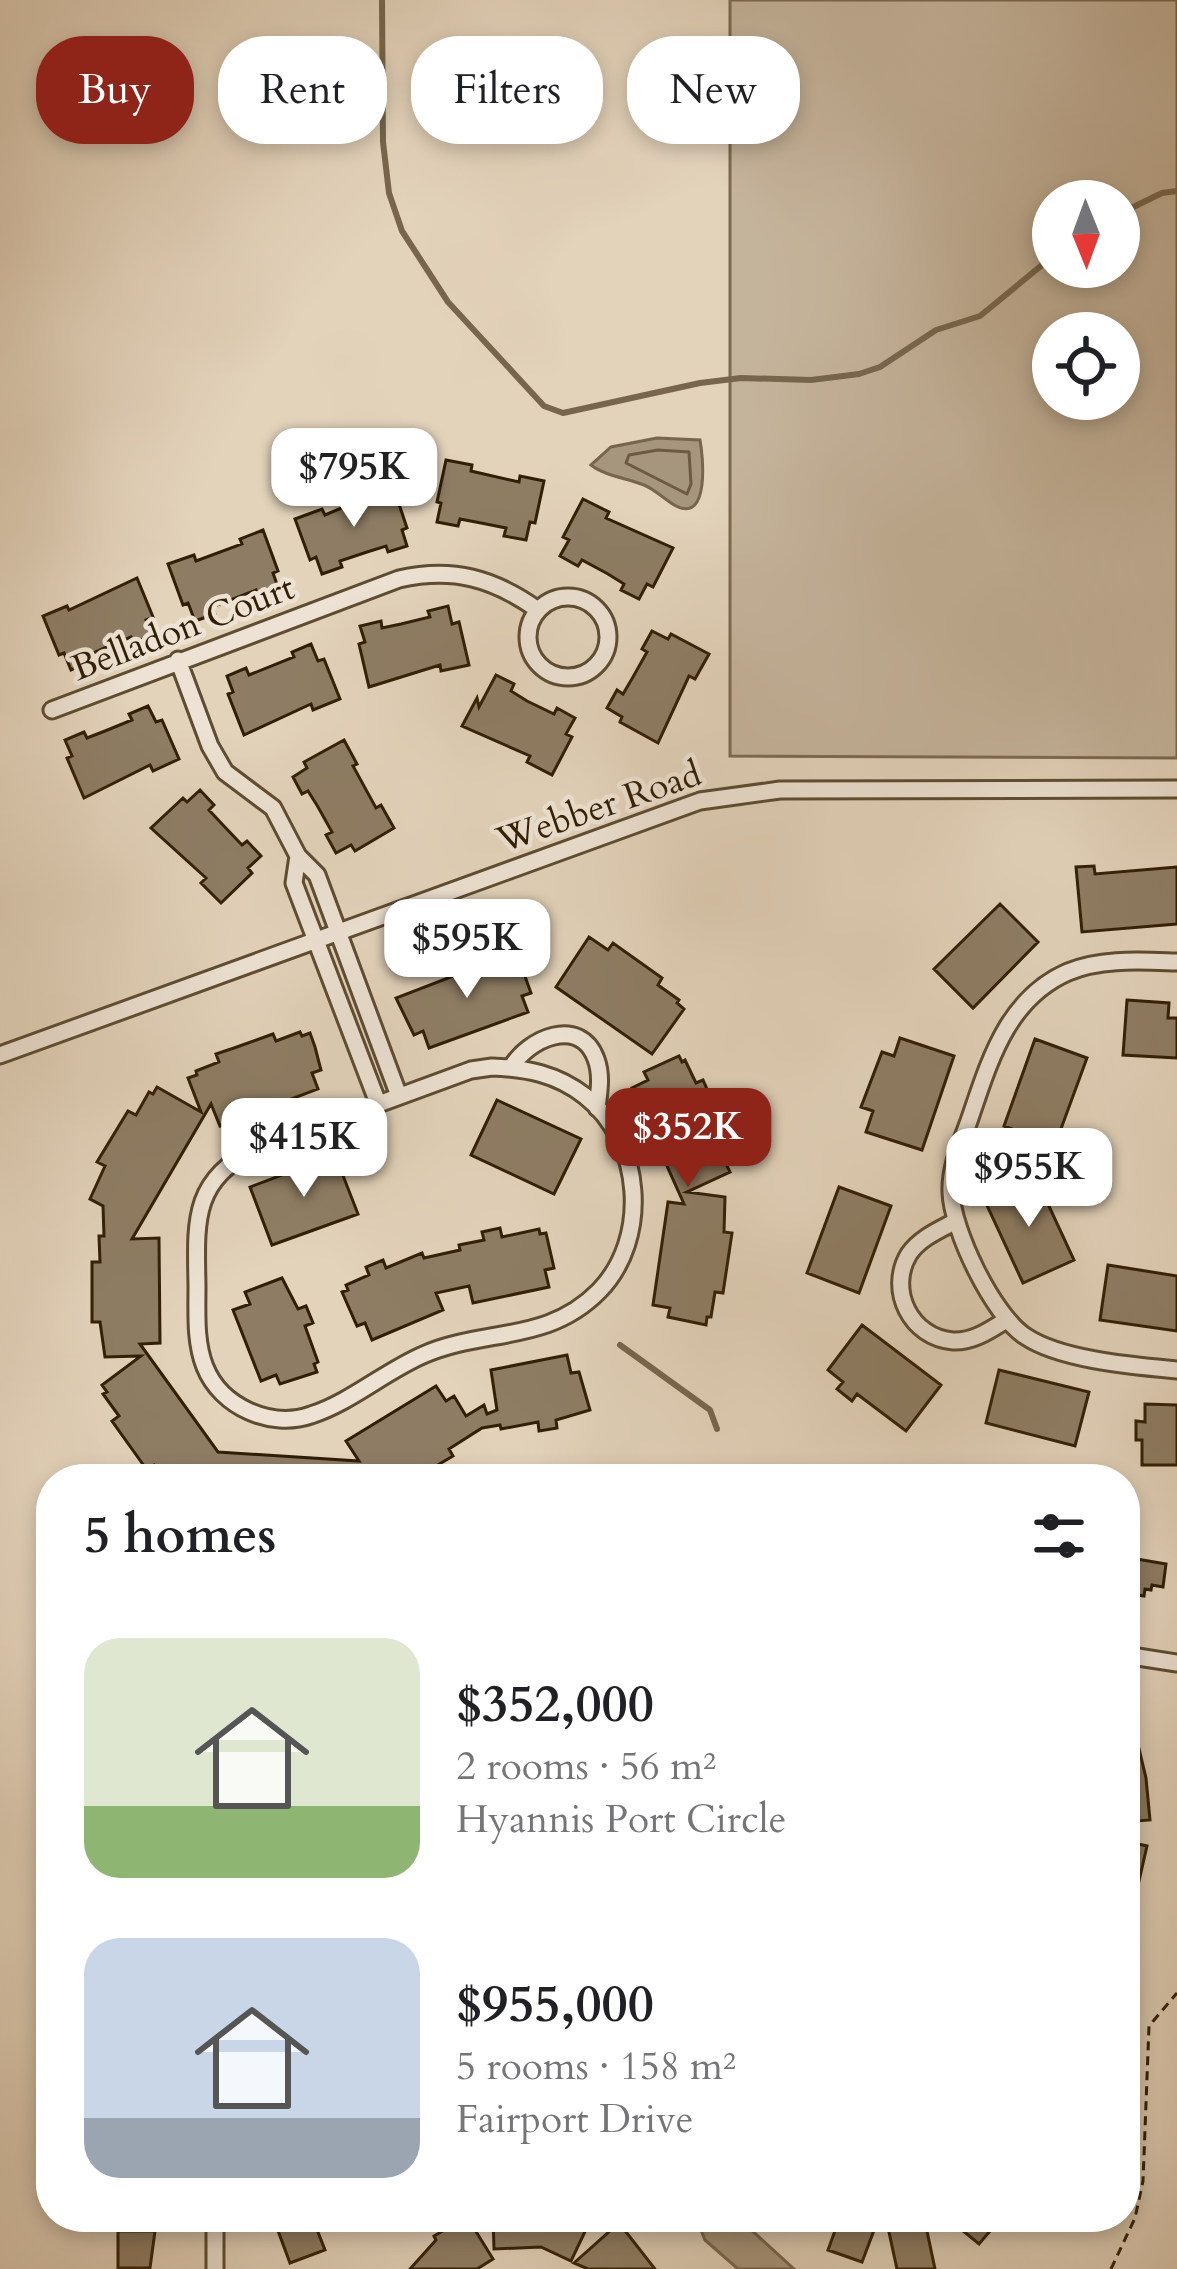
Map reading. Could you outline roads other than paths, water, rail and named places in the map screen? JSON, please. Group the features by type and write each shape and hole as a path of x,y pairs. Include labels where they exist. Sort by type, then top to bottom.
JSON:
{"street":[{"name":"Belladon Court","path":"52,710 399,579 427,573 484,579 538,610"},
{"path":"566,597 595,607 608,635 598,664 570,677 541,667 528,639 538,610 566,597"},
{"path":"178,660 210,746 225,772 273,808 298,856 317,874 399,1096"},
{"name":"Webber Road","path":"0,1054 667,812 735,793 1177,789"},
{"path":"298,856 294,883 377,1103"},
{"path":"1177,962 1106,963 1069,972 1018,1010 998,1039 955,1161 950,1190 956,1221 1006,1320 1043,1346 1177,1370"},
{"path":"511,1068 523,1050 544,1037 558,1035 585,1042 599,1070 597,1108"},
{"path":"511,1068 537,1071 563,1082 613,1127 629,1165 634,1213 613,1274 586,1304 560,1321 425,1354 309,1416 274,1419 258,1415 223,1394 206,1371 200,1352 196,1232 205,1193 232,1160 471,1070 511,1068"},
{"path":"956,1221 930,1234 910,1252 901,1283 909,1315 918,1327 954,1341 983,1334 1006,1320"},
{"path":"1140,1657 1177,1663"},
{"path":"215,2232 215,2269"}],"water":[{"path":"657,438 700,440 702,485 695,505 687,509 648,487 591,465 611,447"},
{"path":"702,2232 753,2232 794,2269 738,2269"}],"waterway":[{"path":"382,0 383,142 389,193 402,231 448,302 544,406 563,413 700,383 859,374 880,367 936,330 980,316 1032,273"},
{"path":"1140,204 1177,191"},
{"path":"620,1345 710,1410 717,1429"}]}
